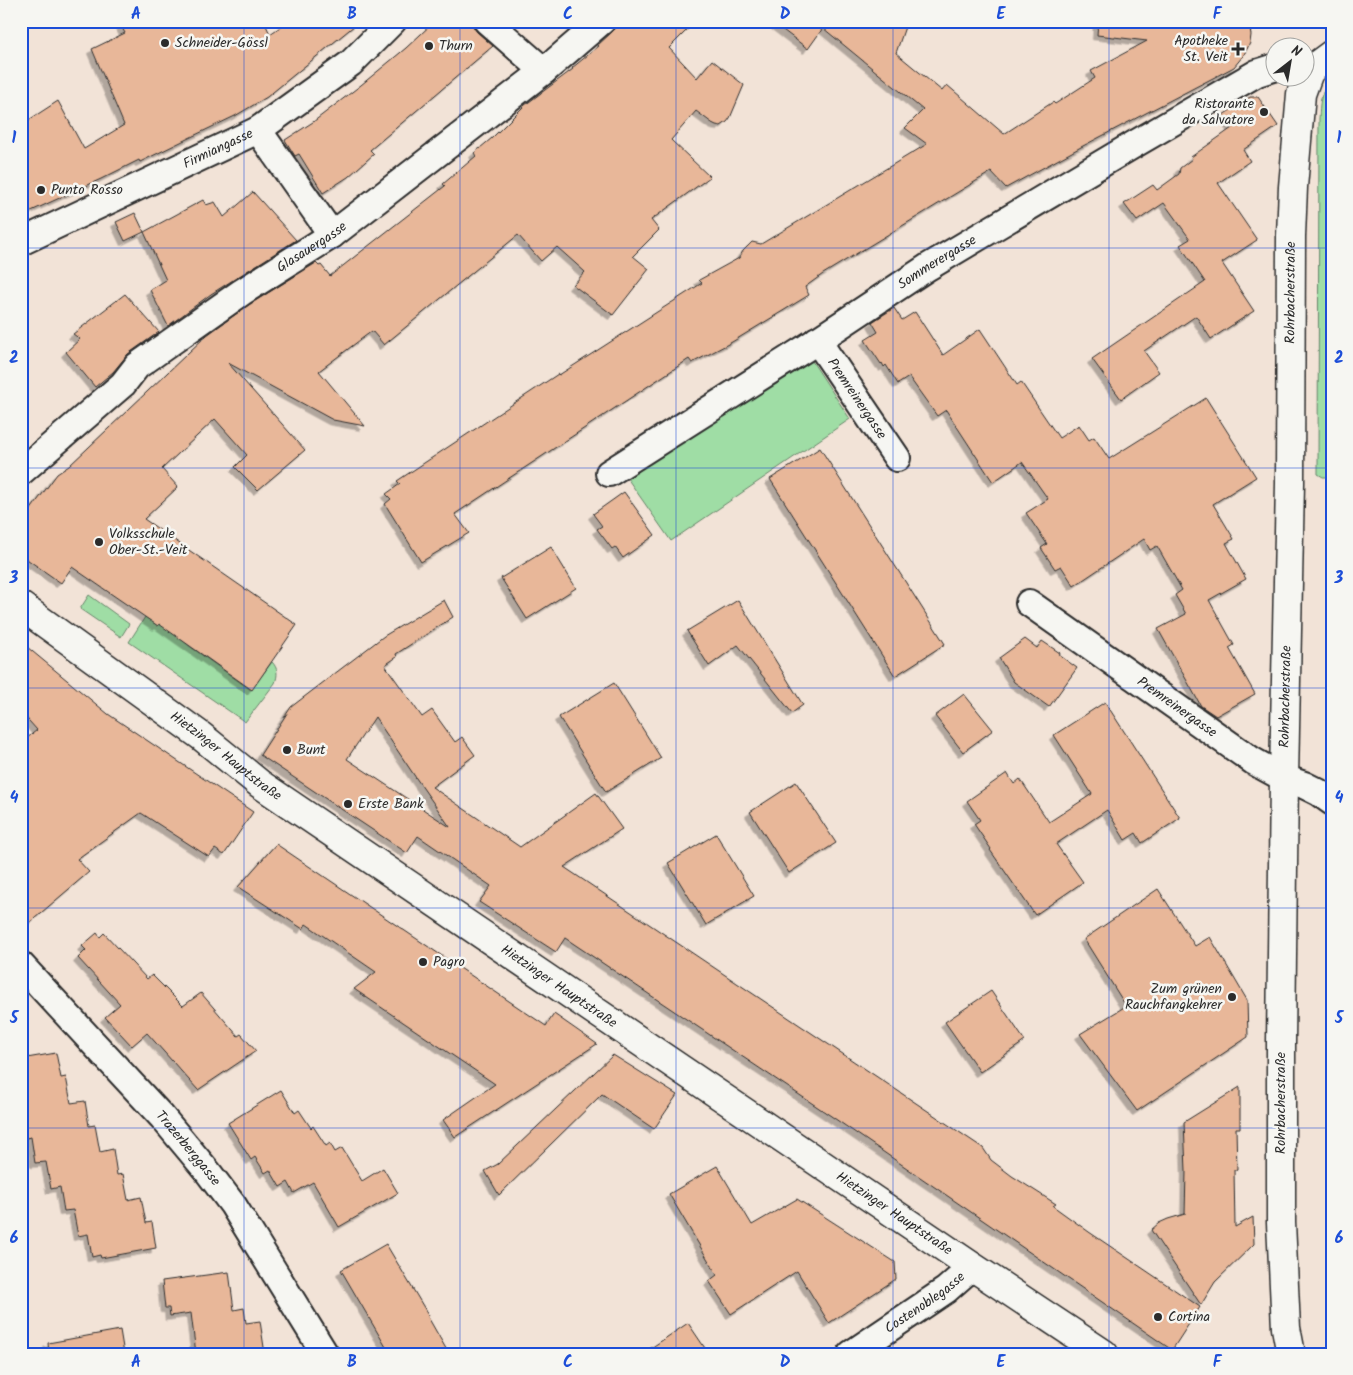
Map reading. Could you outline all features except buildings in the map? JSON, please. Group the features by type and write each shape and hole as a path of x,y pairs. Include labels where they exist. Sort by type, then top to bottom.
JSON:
{"main road":[{"name":"Rohrbacherstraße","path":"1291,1354 1286,1328 1280,1223 1292,217 1301,94 1306,77 1317,63"},
{"name":"Hietzinger Hauptstraße","path":"21,606 201,736 260,784 1104,1354"}],"street":[{"name":"Firmiangasse","path":"21,242 258,130 351,63 393,21"},
{"path":"487,21 544,71"},
{"name":"Glasauergasse","path":"21,472 123,384 137,366 242,292 332,235 544,71 602,21"},
{"name":"Sommerergasse","path":"609,473 928,267 1133,145 1257,73 1266,70"},
{"path":"258,130 332,235"},
{"name":"Premreinergasse","path":"817,340 897,458"},
{"name":"Premreinergasse","path":"1029,603 1253,761 1284,778 1318,792 1332,802"},
{"name":"Trazerberggasse","path":"21,965 191,1150 233,1205 325,1354"},
{"name":"Costenoblegasse","path":"850,1354 942,1294 955,1283 970,1265"}],"green space":[{"path":"1332,81 1332,477 1323,477 1318,474 1319,119 1322,94"},
{"path":"810,358 850,419 671,541 627,478"},
{"path":"89,595 129,624 121,637 80,609"},
{"path":"145,617 158,626 162,621 188,645 251,690 272,662 277,672 275,683 245,722 129,642"}],"place":[{"name":"Schneider-Gössl","path":"165,43"},
{"name":"Thurn","path":"429,46"},
{"name":"Apotheke St. Veit","path":"1238,49"},
{"name":"Ristorante da Salvatore","path":"1264,112"},
{"name":"Punto Rosso","path":"41,190"},
{"name":"Volksschule Ober-St.-Veit","path":"99,542"},
{"name":"Bunt","path":"287,750"},
{"name":"Erste Bank","path":"348,804"},
{"name":"Pagro","path":"423,962"},
{"name":"Zum grünen Rauchfangkehrer","path":"1232,997"},
{"name":"Cortina","path":"1158,1317"}]}
